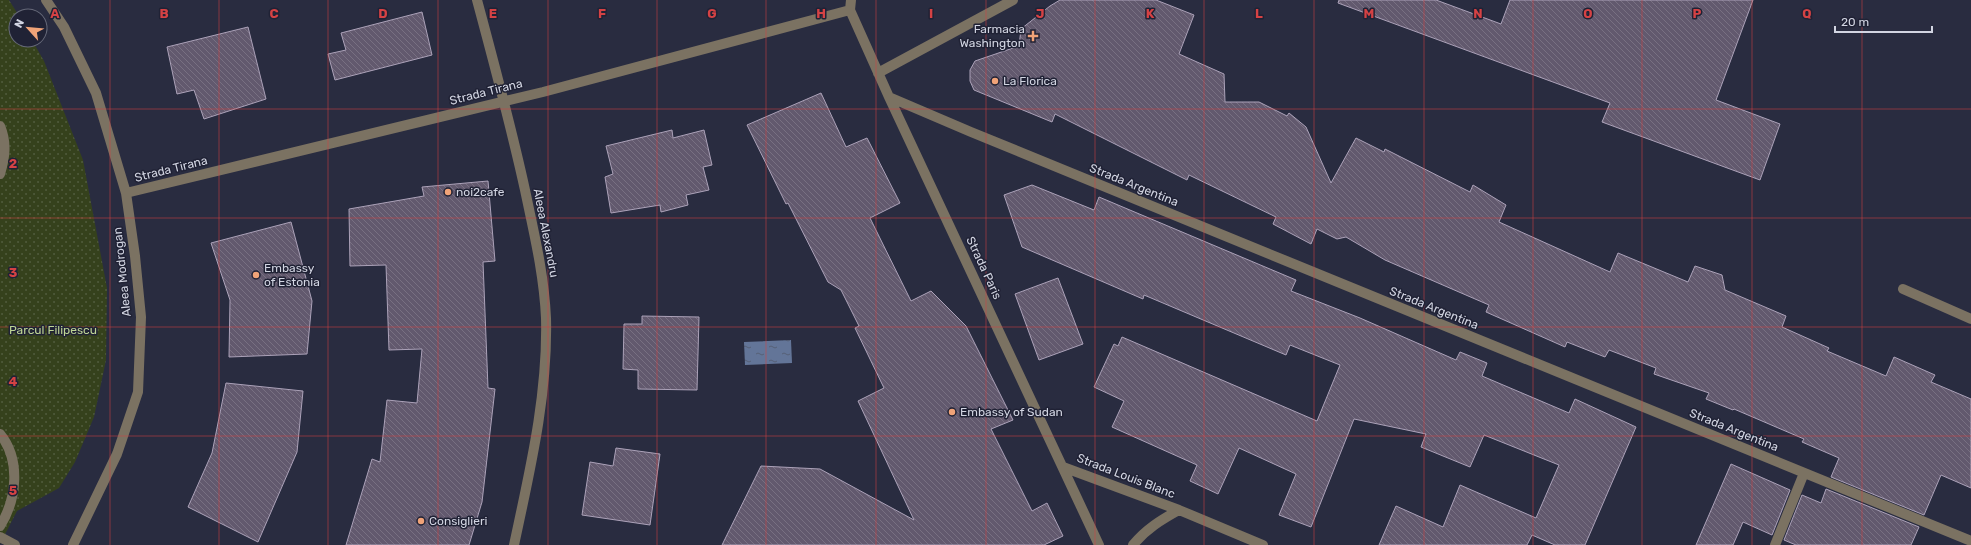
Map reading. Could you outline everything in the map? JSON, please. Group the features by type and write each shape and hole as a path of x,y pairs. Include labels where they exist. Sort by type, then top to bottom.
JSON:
{"street":[{"name":"Aleea Modrogan","path":"46,0 64,27 96,93 126,194 135,256 141,317 138,392 117,454 73,545"},
{"name":"Aleea Alexandru","path":"477,0 505,101 542,264 546,318 545,366 536,445 514,545"},
{"path":"878,72 1013,0"},
{"name":"Strada Tirana","path":"126,194 505,101 851,5"},
{"name":"Strada Paris","path":"851,5 889,97 1099,545"},
{"name":"Strada Argentina","path":"889,97 1971,541"},
{"path":"0,126 3,135 5,158 0,174"},
{"path":"1903,289 1971,319"},
{"path":"0,434 4,438 13,463 14,488 8,513 0,526"},
{"name":"Strada Louis Blanc","path":"1063,466 1179,510 1263,545"},
{"path":"1775,545 1804,473"},
{"name":"Strada Louis Blanc","path":"1133,545 1143,533 1160,520 1179,510"},
{"path":"0,537 16,545"}],"green space":[{"name":"Parcul Filipescu","path":"0,0 9,0 14,8 8,8 8,48 37,48 44,61 83,160 107,288 106,360 94,417 75,462 59,488 17,511 0,544"}],"water":[{"path":"791,340 792,363 745,365 744,342"}],"building":[{"path":"1060,0 1156,0 1194,15 1179,54 1224,74 1225,102 1259,102 1287,116 1289,113 1306,127 1331,183 1356,138 1384,152 1385,149 1470,192 1473,185 1506,205 1499,222 1610,272 1618,253 1688,282 1695,266 1722,275 1725,290 1786,316 1782,327 1829,348 1827,351 1886,376 1894,357 1935,375 1931,382 1971,399 1971,488 1941,475 1924,515 1831,477 1839,458 1802,442 1804,439 1734,409 1733,410 1706,399 1709,393 1654,374 1656,368 1609,350 1605,357 1567,342 1565,347 1486,312 1489,305 1385,260 1346,237 1337,239 1317,229 1311,244 1273,224 1276,217 1189,175 1187,180 1055,114 1052,122 974,90 970,81 970,70 975,61 1019,46 1021,29"},
{"path":"1339,0 1436,0 1501,24 1510,0 1753,0 1716,100 1780,124 1760,180 1602,122 1610,103 1338,3"},
{"path":"422,12 432,55 335,80 328,54 346,50 341,33"},
{"path":"248,27 266,99 204,119 194,90 177,94 167,47"},
{"path":"821,93 846,147 867,138 900,203 870,218 911,301 931,291 966,326 1013,420 991,429 1032,511 1047,503 1063,536 1044,545 722,545 761,466 820,469 914,520 858,401 884,388 855,328 859,326 841,290 828,282 788,203 786,204 747,125"},
{"path":"672,130 673,138 704,130 712,165 703,167 709,190 686,195 688,205 661,212 660,205 611,213 605,177 613,174 606,146"},
{"path":"488,181 495,261 483,262 488,388 495,389 482,502 469,545 346,545 372,459 380,462 387,400 417,403 422,349 389,350 386,265 350,266 349,209 424,196 422,187"},
{"path":"1032,185 1094,210 1099,197 1296,280 1291,291 1360,318 1456,360 1460,352 1487,363 1482,376 1569,413 1575,399 1636,427 1585,545 1555,545 1532,535 1527,545 1379,545 1396,506 1443,527 1460,485 1536,518 1559,465 1484,435 1470,467 1421,447 1426,434 1354,419 1311,527 1279,515 1296,474 1239,448 1218,494 1190,481 1197,465 1112,427 1124,401 1094,387 1114,344 1118,346 1122,337 1317,421 1340,365 1290,345 1286,355 1144,295 1143,299 1022,247 1004,195"},
{"path":"291,222 312,301 307,354 229,357 230,300 211,243"},
{"path":"1058,278 1083,344 1039,360 1015,294"},
{"path":"642,316 699,317 697,390 638,389 638,370 623,369 624,324 642,324"},
{"path":"226,383 303,391 297,452 258,542 188,507 212,453"},
{"path":"616,448 660,454 650,525 582,515 590,462 613,466"},
{"path":"1731,464 1790,490 1772,535 1743,522 1733,545 1696,545"},
{"path":"1826,489 1919,527 1911,545 1796,545 1784,540 1802,495 1821,503"}],"place":[{"name":"Farmacia Washington","path":"1033,36"},
{"name":"La Florica","path":"995,81"},
{"name":"noi2cafe","path":"448,192"},
{"name":"Embassy of Estonia","path":"256,275"},
{"name":"Embassy of Sudan","path":"952,412"},
{"name":"Consiglieri","path":"421,521"}]}
